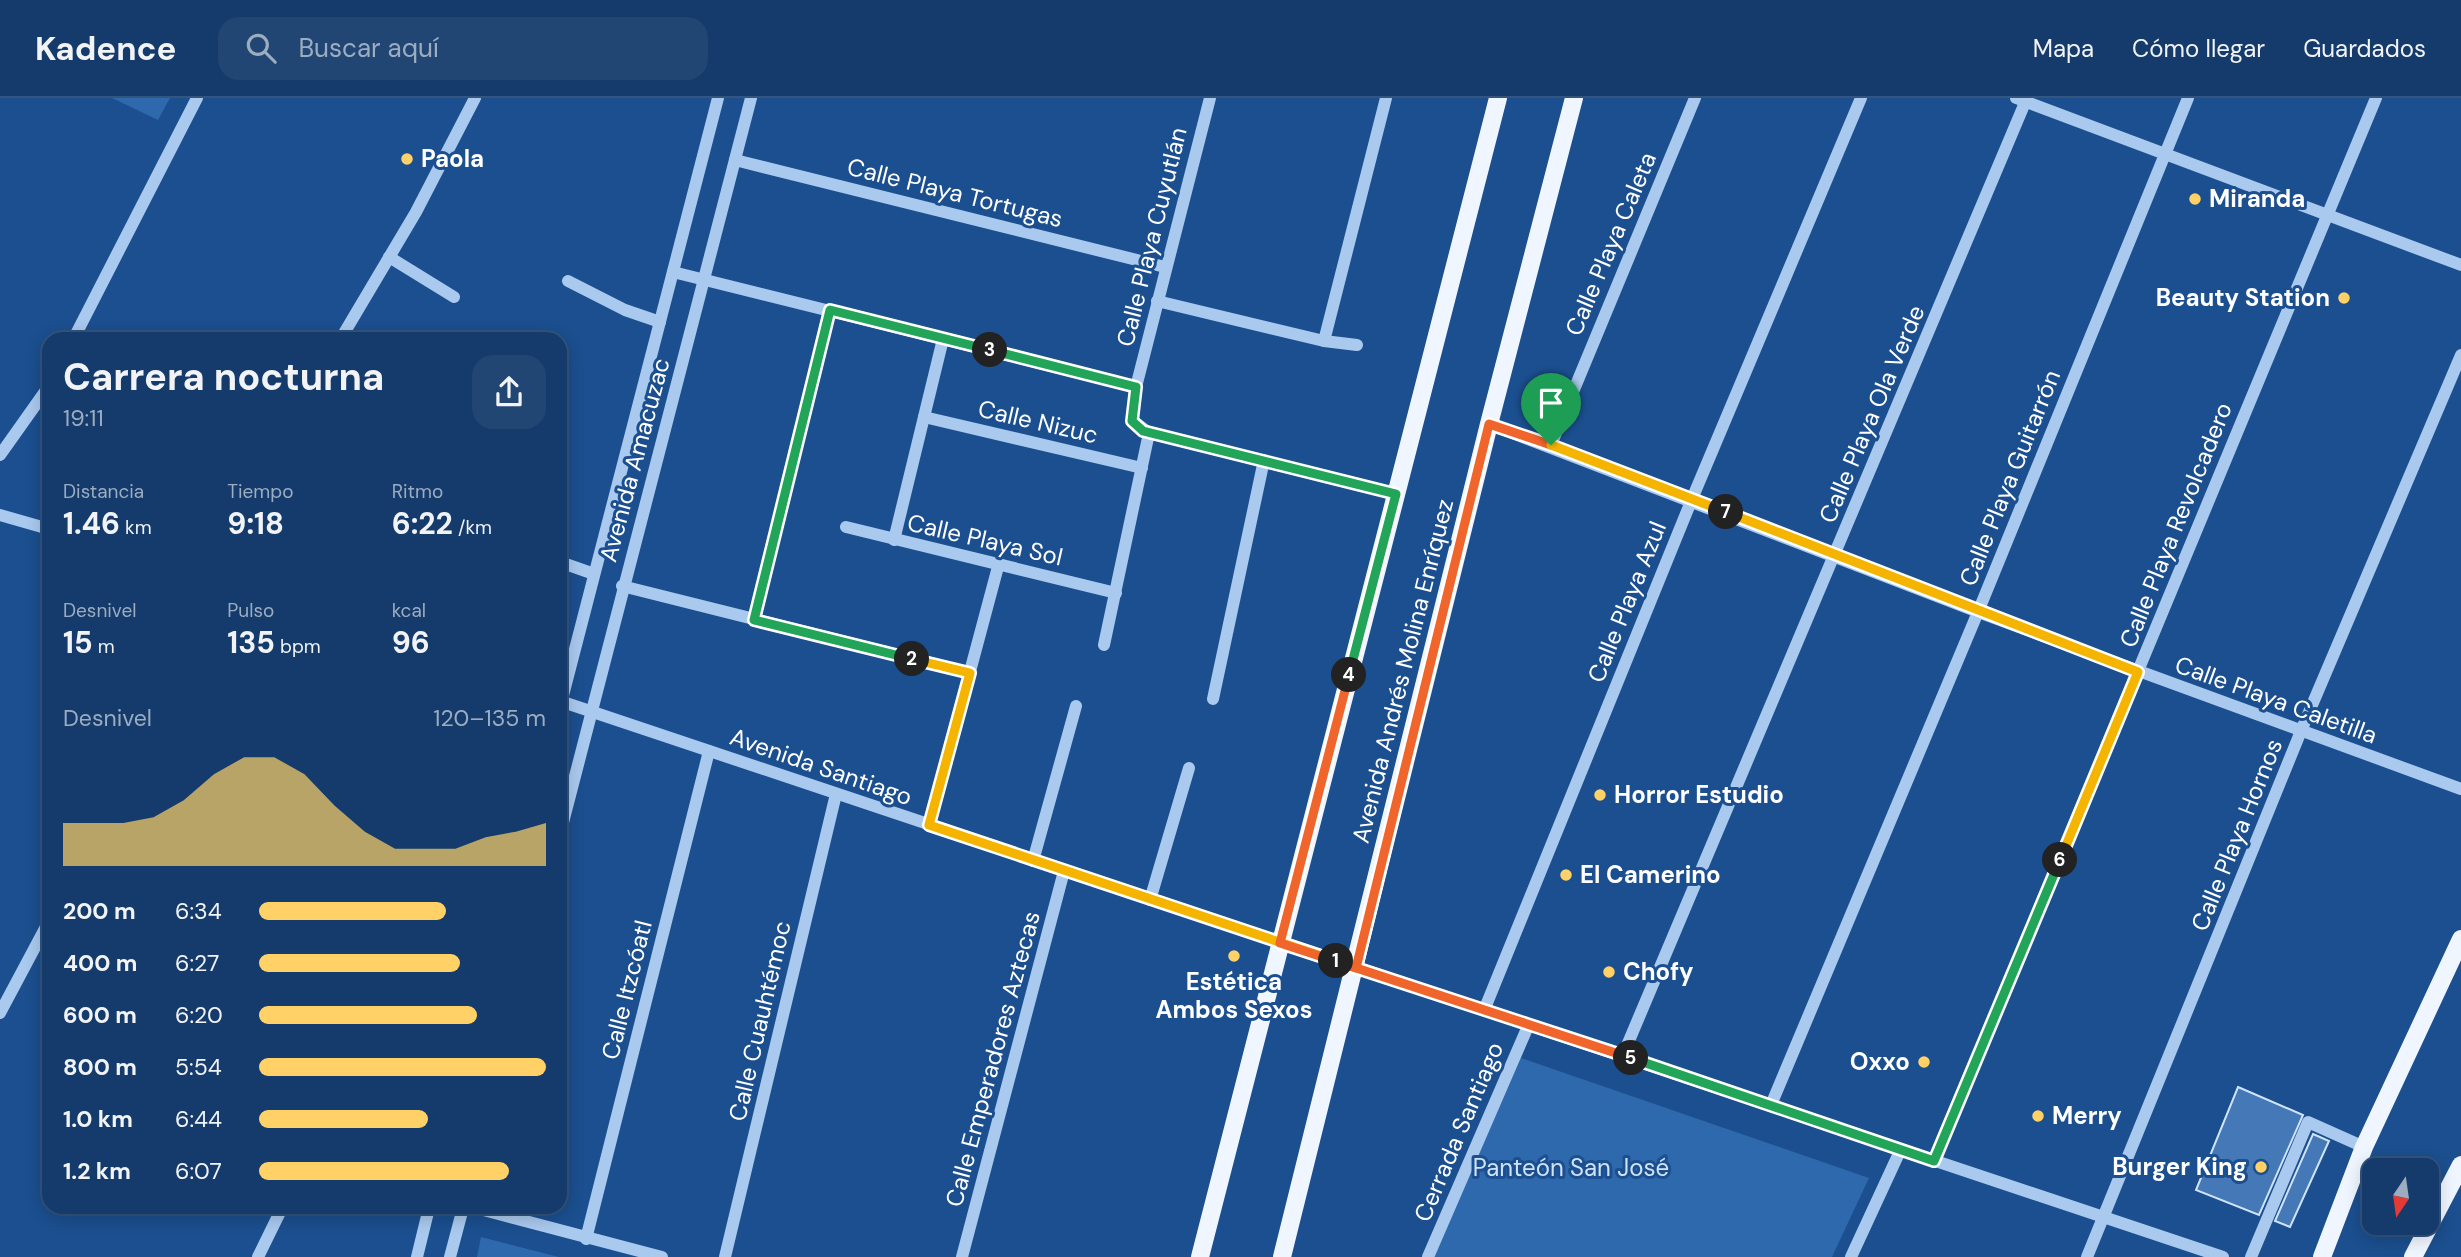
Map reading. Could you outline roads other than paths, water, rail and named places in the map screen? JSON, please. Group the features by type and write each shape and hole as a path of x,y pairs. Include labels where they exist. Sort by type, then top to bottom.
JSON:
{"main road":[{"name":"Avenida Andrés Molina Enríquez","path":"1200,1257 1498,98"},
{"name":"Avenida Andrés Molina Enríquez","path":"1282,1257 1356,968 1489,424 1574,98"},
{"path":"2322,1257 2364,1147 2461,939"},
{"path":"2413,1257 2461,1165"}],"street":[{"path":"77,332 197,98"},
{"path":"345,332 389,257 475,98"},
{"name":"Avenida Amacuzac","path":"567,680 718,98"},
{"name":"Avenida Amacuzac","path":"567,807 622,586 706,280 751,98"},
{"name":"Calle Playa Cuyutlán","path":"1149,433 1132,421 1136,387 1210,98"},
{"path":"1324,341 1386,98"},
{"name":"Calle Playa Caleta","path":"1551,445 1695,98"},
{"name":"Calle Playa Azul","path":"1485,1008 1692,499 1861,98"},
{"name":"Calle Playa Guitarrón","path":"1771,1105 1978,612 2188,98"},
{"name":"Calle Playa Revolcadero","path":"1934,1161 2376,98"},
{"path":"2023,99 2461,265"},
{"name":"Calle Playa Ola Verde","path":"1623,1055 1835,555 2023,99"},
{"name":"Calle Playa Tortugas","path":"735,160 1165,267"},
{"path":"389,257 454,297"},
{"path":"673,272 1136,387"},
{"path":"568,281 625,310 660,322"},
{"path":"1157,301 1324,341 1357,345"},
{"path":"754,620 830,310"},
{"path":"894,540 943,338"},
{"name":"Calle Playa Hornos","path":"2087,1257 2301,731 2461,355"},
{"path":"0,455 42,396"},
{"name":"Calle Nizuc","path":"924,417 1142,468"},
{"name":"Calle Playa Caletilla","path":"1489,424 1692,499 1978,612 2461,789"},
{"path":"1104,645 1149,433 1396,494"},
{"path":"1213,699 1264,460"},
{"path":"0,515 42,527"},
{"name":"Calle Playa Sol","path":"846,527 1116,593"},
{"path":"929,825 999,563"},
{"path":"567,564 594,574"},
{"path":"622,586 970,673"},
{"name":"Avenida Santiago","path":"567,706 1280,943 1485,1008 1900,1151 2223,1257"},
{"path":"1033,861 1076,706"},
{"name":"Calle Itzcóatl","path":"586,1239 709,751"},
{"path":"1150,900 1189,768"},
{"name":"Calle Cuauhtémoc","path":"725,1257 836,794"},
{"name":"Calle Emperadores Aztecas","path":"962,1257 1063,871"},
{"path":"0,1013 42,934"},
{"name":"Cerrada Santiago","path":"1428,1257 1529,1024"},
{"path":"2251,1257 2308,1122 2364,1147"},
{"path":"1851,1257 1900,1151"},
{"path":"258,1257 279,1214"},
{"path":"417,1257 428,1214"},
{"path":"450,1257 461,1214"},
{"path":"497,1214 662,1257"}],"place":[{"name":"Paola","path":"407,159"},
{"name":"Miranda","path":"2195,199"},
{"name":"Beauty Station","path":"2344,298"},
{"name":"Horror Estudio","path":"1600,795"},
{"name":"El Camerino","path":"1566,875"},
{"name":"Estética Ambos Sexos","path":"1234,956"},
{"name":"Chofy","path":"1609,972"},
{"name":"Oxxo","path":"1924,1062"},
{"name":"Merry","path":"2038,1116"},
{"name":"Burger King","path":"2261,1167"}],"park label":[{"name":"Panteón San José","path":"1571,1168"}]}
